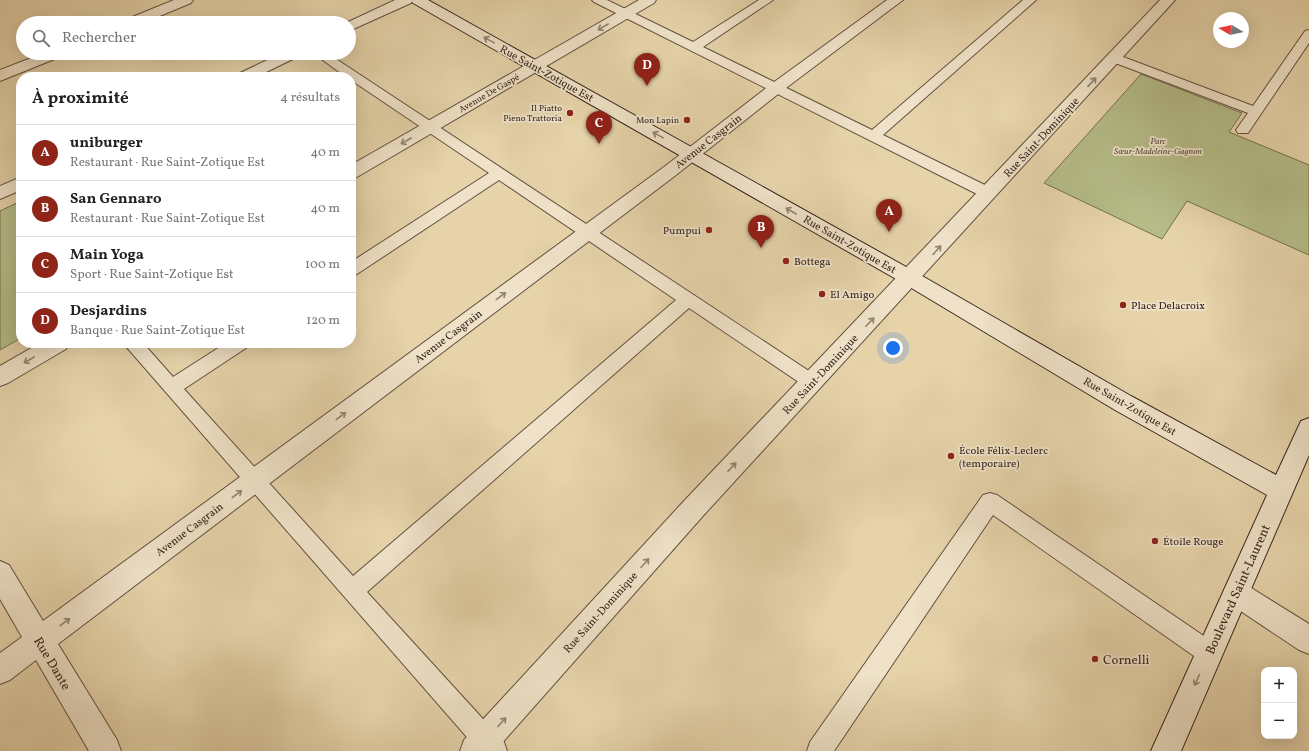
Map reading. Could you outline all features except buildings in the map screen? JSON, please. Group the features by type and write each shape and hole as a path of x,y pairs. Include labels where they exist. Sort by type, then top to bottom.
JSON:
{"street":[{"path":"147,16 186,0"},
{"path":"356,24 406,0"},
{"name":"Rue Saint-Zotique Est","path":"418,0 910,278 1123,403 1280,490"},
{"name":"Avenue De Gaspé","path":"356,170 648,0"},
{"name":"Avenue Casgrain","path":"0,670 692,154 776,88 896,0"},
{"name":"Rue Saint-Dominique","path":"485,747 688,515 1168,0"},
{"path":"0,76 40,60"},
{"path":"254,72 279,60"},
{"path":"0,193 16,185"},
{"path":"0,377 49,348"},
{"name":"Boulevard Saint-Laurent","path":"1166,751 1280,490 1309,428"},
{"name":"Rue Dante","path":"0,574 106,751"},
{"path":"1236,593 1309,640"}],"lane":[{"path":"598,0 988,193"},
{"path":"694,47 767,0"},
{"path":"874,136 1030,0"},
{"path":"1243,130 1309,34"},
{"path":"1114,58 1256,112"},
{"path":"327,60 342,72"},
{"path":"356,84 430,127 812,382"},
{"path":"356,267 499,173"},
{"path":"353,590 688,300"},
{"path":"137,348 353,590 485,747"},
{"path":"172,387 232,348"},
{"path":"819,751 990,502 1209,653"}],"green space":[{"name":"Parc Sœur-Madeleine-Gagnon","path":"1141,74 1242,113 1229,132 1309,165 1309,255 1187,201 1162,239 1044,183"},
{"path":"16,203 16,341 0,350 0,211"}],"place":[{"name":"Desjardins","path":"647,86"},
{"name":"Il Piatto Pieno Trattoria","path":"570,113"},
{"name":"Mon Lapin","path":"687,120"},
{"name":"Main Yoga","path":"599,144"},
{"name":"Pumpui","path":"709,230"},
{"name":"uniburger","path":"889,232"},
{"name":"San Gennaro","path":"761,248"},
{"name":"Bottega","path":"786,261"},
{"name":"El Amigo","path":"822,294"},
{"name":"Place Delacroix","path":"1123,305"},
{"name":"École Félix-Leclerc (temporaire)","path":"951,456"},
{"name":"Étoile Rouge","path":"1155,541"},
{"name":"Cornelli","path":"1095,659"}]}
